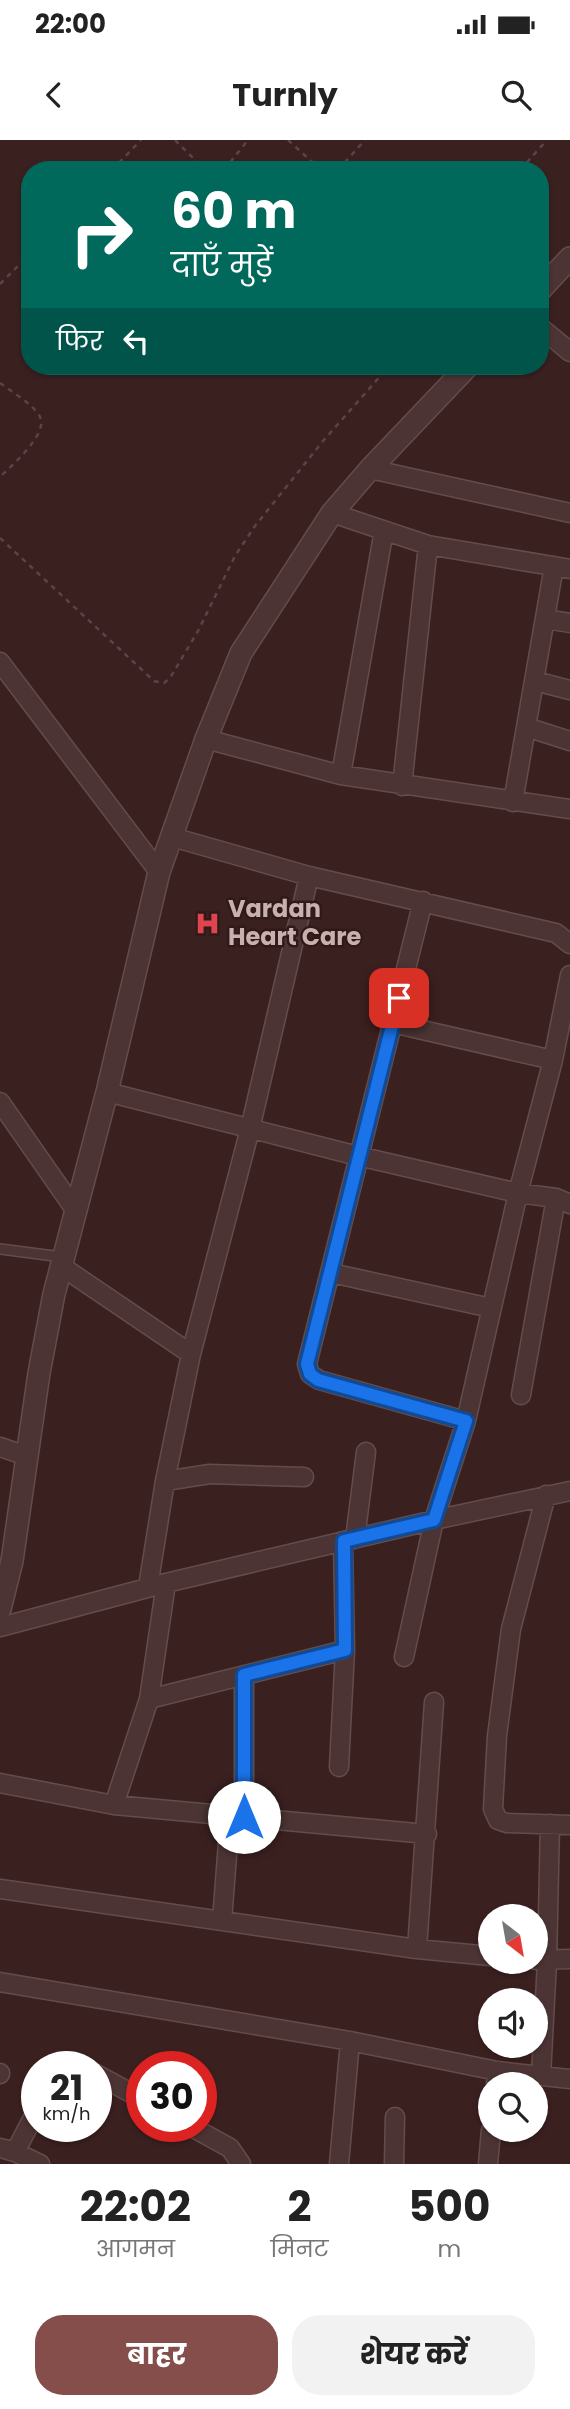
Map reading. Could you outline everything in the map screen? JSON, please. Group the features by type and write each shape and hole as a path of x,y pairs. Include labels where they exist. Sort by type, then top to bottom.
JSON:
{"street":[{"path":"549,280 570,258"},
{"path":"549,335 570,352"},
{"path":"0,1609 39,1373 62,1262 107,1092 159,872 206,739 241,653 332,513 370,468 459,375"},
{"path":"370,468 567,508"},
{"path":"332,513 428,545 562,568 545,619 513,802"},
{"path":"341,775 384,530"},
{"path":"402,786 428,545"},
{"path":"545,619 570,623"},
{"path":"0,662 159,872"},
{"path":"535,681 570,690"},
{"path":"526,727 570,741"},
{"path":"206,739 341,775 570,809"},
{"path":"172,837 309,876 556,933 570,944"},
{"path":"148,1587 165,1481 191,1354 250,1129 309,876"},
{"path":"423,901 307,1364 310,1374 318,1380 466,1421"},
{"path":"404,1657 434,1520 466,1421 570,975"},
{"path":"392,1023 552,1060"},
{"path":"107,1092 358,1156 563,1201 521,1395"},
{"path":"0,1102 76,1211"},
{"path":"62,1262 191,1354"},
{"path":"331,1273 491,1308"},
{"path":"0,1447 27,1456"},
{"path":"339,1767 349,1540 366,1452"},
{"path":"165,1481 210,1474 304,1477"},
{"path":"0,1627 148,1587 570,1491"},
{"path":"546,1495 511,1629 497,1736 493,1809 498,1820 507,1823 570,1825"},
{"path":"114,1805 149,1699 166,1583"},
{"path":"149,1699 345,1650"},
{"path":"222,1921 237,1816 244,1675"},
{"path":"417,1949 434,1702"},
{"path":"0,1783 114,1805 426,1834"},
{"path":"545,1904 550,1824"},
{"path":"0,1889 417,1949 478,1954"},
{"path":"548,1960 570,1959"},
{"path":"541,1974 541,2072"},
{"path":"0,1982 350,2041 478,2073"},
{"path":"339,2164 350,2041"},
{"path":"548,2077 570,2079"},
{"path":"394,2164 395,2117"},
{"path":"21,2132 8,2150 40,2164"},
{"path":"217,2141 230,2148 240,2164"},
{"path":"488,2164 490,2142"}],"lane":[{"path":"0,1249 62,1262"}],"path":[{"path":"121,161 141,140"},
{"path":"175,140 196,161"},
{"path":"232,161 248,140"},
{"path":"288,140 311,161"},
{"path":"346,161 365,140"},
{"path":"528,161 547,140"},
{"path":"0,285 21,263"},
{"path":"0,537 154,681 164,683 170,678 198,631 235,556 256,526 323,441 381,375"},
{"path":"0,383 39,414 43,423 40,433 0,477"}],"place":[{"name":"Vardan Heart Care","path":"208,923"}],"route":[{"path":"244,1817 244,1675 345,1650 344,1541 434,1520 466,1421 318,1380 310,1374 307,1364 399,998"}]}
